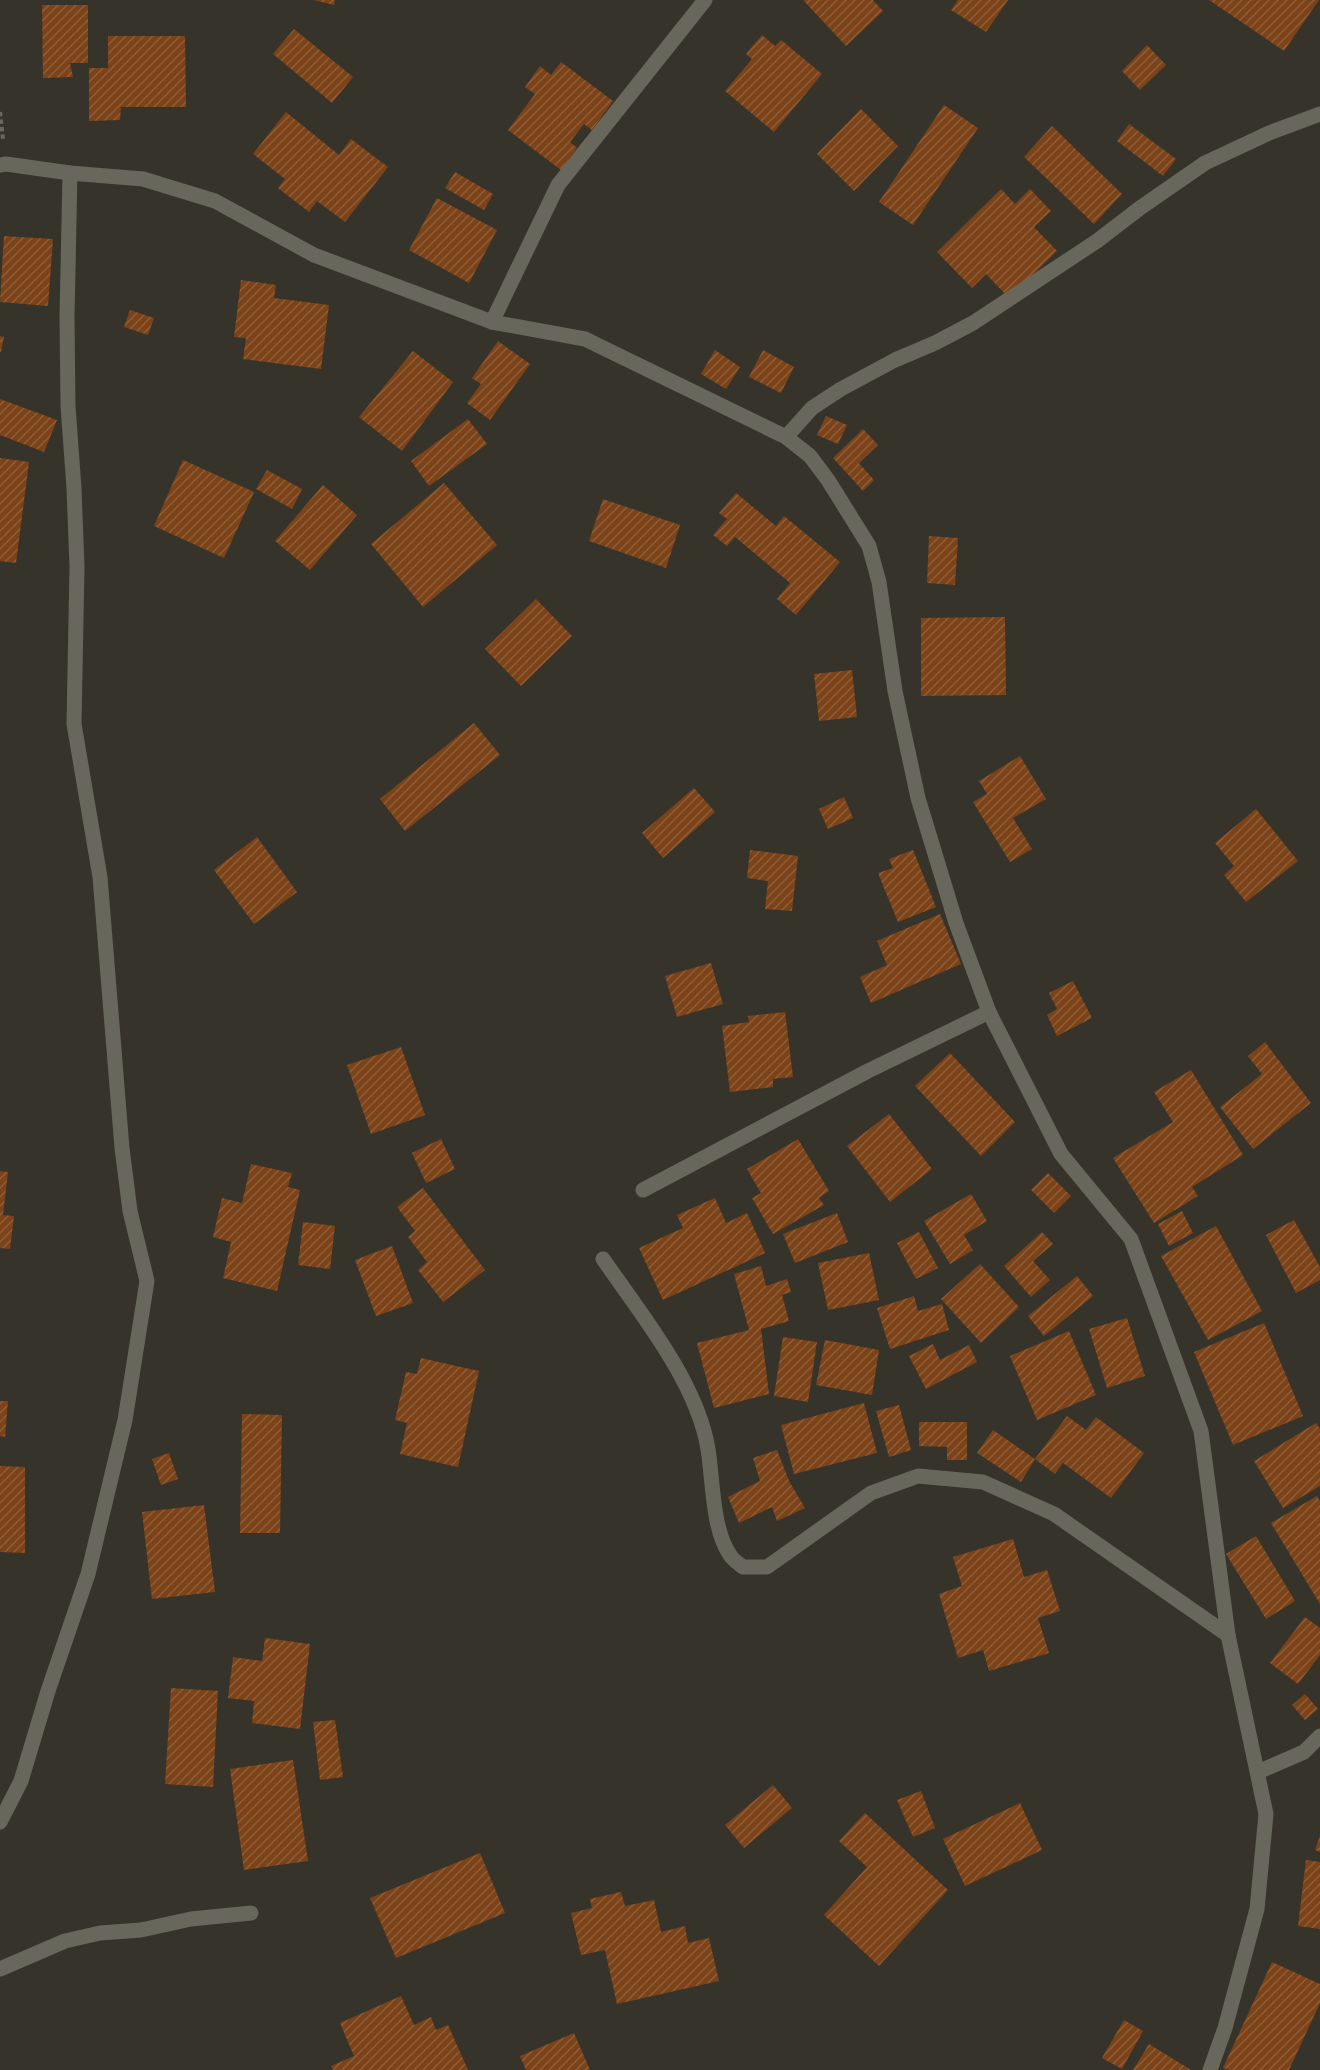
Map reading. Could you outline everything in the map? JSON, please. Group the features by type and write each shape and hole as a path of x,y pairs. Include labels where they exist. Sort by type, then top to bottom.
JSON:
{"street":[{"path":"492,322 558,185 705,0"},
{"path":"786,437 812,408 841,389 895,360 974,323 1097,241 1205,163 1269,133 1320,114"},
{"path":"0,165 143,179 215,201 314,255 492,322 585,339 786,437 810,456 828,480 869,546 879,582 895,691 918,798 956,923 989,1012 1061,1154 1131,1239 1201,1431 1228,1635 1266,1814 1257,1909 1225,2028 1210,2070"},
{"path":"0,1822 21,1781 48,1691 88,1574 125,1420 147,1281 130,1211 122,1148 100,877 74,724 77,567 67,350 70,173"},
{"path":"643,1190 868,1071 989,1012"},
{"path":"603,1259 664,1346 691,1395 708,1446 717,1524 730,1556 743,1567 767,1567 872,1493 918,1476 983,1482 1054,1514 1228,1635"},
{"path":"1258,1772 1304,1752 1320,1736"},
{"path":"0,1969 64,1941 100,1933 141,1930 191,1919 251,1913"}],"building":[{"path":"314,0 335,0 334,5"},
{"path":"803,0 873,0 883,11 846,46"},
{"path":"958,0 1008,0 986,32 951,10"},
{"path":"1209,0 1319,0 1284,51"},
{"path":"42,5 88,5 88,63 70,63 73,77 43,78"},
{"path":"294,29 353,77 332,103 273,54"},
{"path":"762,35 775,46 781,40 822,74 774,132 725,91 752,59 746,54"},
{"path":"108,36 185,36 186,107 121,107 120,120 89,121 89,68 108,68"},
{"path":"1147,45 1166,65 1140,90 1122,71"},
{"path":"561,62 613,101 592,130 584,124 570,142 577,148 561,170 508,130 535,94 525,87 540,66 551,75"},
{"path":"944,105 978,128 913,225 879,202"},
{"path":"861,109 898,146 854,191 817,154"},
{"path":"286,112 339,155 351,139 388,167 345,222 317,201 309,212 278,188 285,179 253,154"},
{"path":"1129,124 1176,159 1163,176 1117,141"},
{"path":"1052,126 1122,194 1094,224 1024,157"},
{"path":"455,172 493,194 484,210 445,188"},
{"path":"1001,189 1015,204 1030,189 1051,211 1034,227 1057,251 1009,298 986,274 972,288 937,252"},
{"path":"437,198 497,230 469,283 409,250"},
{"path":"4,236 53,239 48,306 0,302"},
{"path":"241,280 276,285 274,298 329,305 321,369 243,359 246,338 234,337"},
{"path":"130,310 154,318 148,335 124,327"},
{"path":"0,336 4,337 1,352 0,352"},
{"path":"498,341 530,364 490,420 467,403 481,384 472,378"},
{"path":"715,350 740,367 726,389 701,374"},
{"path":"763,350 794,367 781,393 749,377"},
{"path":"413,351 453,382 402,451 359,417"},
{"path":"0,399 57,420 44,452 0,435"},
{"path":"826,416 847,425 838,444 817,435"},
{"path":"468,419 487,444 429,486 411,461"},
{"path":"863,429 878,445 859,463 874,480 863,491 833,458"},
{"path":"0,458 29,462 16,563 0,561"},
{"path":"183,460 254,492 224,558 154,526"},
{"path":"267,470 302,489 292,509 256,489"},
{"path":"444,483 497,545 423,607 371,544"},
{"path":"323,485 357,515 310,570 275,541"},
{"path":"736,493 776,526 784,516 840,562 796,615 777,599 790,583 735,537 727,546 713,535 727,519 719,513"},
{"path":"603,499 680,525 666,568 589,541"},
{"path":"929,536 958,538 955,585 927,583"},
{"path":"536,599 572,636 521,686 485,649"},
{"path":"1005,617 1006,695 921,696 921,618"},
{"path":"852,670 857,717 819,721 814,674"},
{"path":"474,723 500,755 405,831 380,799"},
{"path":"1020,756 1046,799 1013,818 1032,849 1010,862 973,802 987,794 979,781"},
{"path":"694,788 715,812 663,858 642,833"},
{"path":"844,797 853,818 828,829 819,809"},
{"path":"1256,809 1298,861 1246,902 1224,875 1234,866 1215,843"},
{"path":"257,837 297,892 254,924 214,870"},
{"path":"750,850 798,856 792,911 765,909 768,881 747,878"},
{"path":"913,850 936,907 898,922 878,873 893,868 889,859"},
{"path":"940,914 961,964 871,1003 860,977 887,965 877,941"},
{"path":"711,963 723,1004 677,1017 665,976"},
{"path":"1073,981 1092,1018 1057,1036 1047,1015 1057,1009 1049,993"},
{"path":"785,1012 793,1077 773,1079 773,1087 730,1092 722,1026 749,1022 748,1016"},
{"path":"1265,1042 1311,1103 1253,1149 1220,1107 1262,1074 1248,1056"},
{"path":"401,1047 425,1115 371,1134 347,1065"},
{"path":"950,1053 1015,1122 981,1156 915,1086"},
{"path":"1191,1070 1243,1155 1192,1187 1198,1196 1154,1223 1113,1158 1173,1122 1154,1092"},
{"path":"889,1114 932,1169 890,1202 847,1146"},
{"path":"441,1139 455,1169 426,1183 412,1153"},
{"path":"798,1139 829,1191 819,1198 824,1205 773,1234 752,1198 761,1193 747,1169"},
{"path":"251,1164 292,1173 288,1187 300,1190 277,1291 223,1278 231,1242 213,1237 222,1198 242,1203"},
{"path":"0,1171 8,1172 3,1215 14,1216 10,1249 0,1248"},
{"path":"1048,1173 1071,1196 1054,1213 1031,1190"},
{"path":"423,1188 485,1270 443,1302 418,1270 427,1262 408,1237 415,1231 397,1207"},
{"path":"971,1194 987,1221 964,1235 973,1250 950,1264 924,1221"},
{"path":"715,1198 726,1223 747,1213 765,1253 663,1300 639,1248 683,1228 677,1215"},
{"path":"1182,1211 1193,1233 1169,1246 1158,1224"},
{"path":"837,1213 848,1242 795,1263 783,1234"},
{"path":"1294,1220 1320,1267 1320,1280 1296,1293 1266,1235"},
{"path":"303,1222 335,1226 330,1269 298,1265"},
{"path":"1216,1226 1262,1311 1208,1340 1161,1256"},
{"path":"919,1232 938,1268 916,1279 897,1243"},
{"path":"1042,1232 1053,1244 1033,1261 1050,1280 1031,1297 1004,1266"},
{"path":"392,1246 413,1303 376,1316 355,1260"},
{"path":"869,1253 879,1300 828,1310 818,1263"},
{"path":"980,1264 1019,1307 981,1343 941,1299"},
{"path":"761,1266 766,1286 787,1279 791,1292 782,1295 789,1321 761,1329 769,1394 714,1408 697,1343 749,1330 734,1274"},
{"path":"1077,1276 1093,1296 1044,1336 1028,1316"},
{"path":"914,1296 918,1311 942,1304 949,1330 890,1349 877,1308"},
{"path":"1127,1318 1145,1376 1107,1388 1089,1329"},
{"path":"1264,1323 1303,1416 1233,1445 1194,1352"},
{"path":"1069,1331 1096,1395 1037,1420 1010,1356"},
{"path":"783,1337 817,1342 808,1402 774,1396"},
{"path":"825,1340 879,1350 872,1395 816,1385"},
{"path":"933,1344 940,1360 969,1345 977,1362 926,1389 909,1356"},
{"path":"421,1358 479,1371 458,1467 400,1454 407,1423 395,1420 406,1372 417,1374"},
{"path":"0,1401 8,1401 5,1437 0,1436"},
{"path":"864,1403 877,1453 794,1474 781,1425"},
{"path":"899,1405 911,1450 889,1457 876,1411"},
{"path":"242,1414 282,1415 280,1533 240,1533"},
{"path":"1067,1416 1086,1430 1096,1417 1144,1453 1111,1498 1063,1463 1055,1474 1035,1459"},
{"path":"919,1422 967,1422 967,1460 947,1460 947,1447 919,1446"},
{"path":"1316,1423 1320,1429 1320,1486 1283,1508 1254,1461"},
{"path":"993,1430 1035,1459 1021,1482 977,1453"},
{"path":"777,1450 789,1481 805,1508 777,1521 772,1507 739,1523 728,1497 760,1481 753,1458"},
{"path":"169,1453 178,1479 161,1485 152,1459"},
{"path":"0,1466 25,1467 25,1553 0,1552"},
{"path":"1317,1496 1320,1501 1320,1604 1271,1523"},
{"path":"204,1505 215,1592 152,1599 142,1512"},
{"path":"1256,1536 1295,1601 1266,1619 1226,1554"},
{"path":"1013,1539 1024,1577 1047,1570 1060,1611 1038,1618 1049,1653 989,1671 983,1650 958,1658 939,1594 962,1586 953,1557"},
{"path":"1305,1617 1320,1628 1320,1655 1298,1684 1270,1663"},
{"path":"265,1638 310,1644 300,1729 252,1723 254,1701 228,1698 233,1657 262,1661"},
{"path":"171,1688 218,1691 213,1787 165,1784"},
{"path":"1305,1694 1318,1709 1305,1720 1292,1705"},
{"path":"335,1720 343,1777 320,1780 313,1722"},
{"path":"293,1760 308,1861 244,1870 230,1769"},
{"path":"773,1785 792,1808 744,1848 725,1825"},
{"path":"921,1791 935,1828 913,1837 897,1800"},
{"path":"1020,1803 1042,1850 965,1886 943,1839"},
{"path":"865,1813 948,1890 879,1966 824,1915 867,1867 839,1841"},
{"path":"1320,1836 1320,1852 1315,1850"},
{"path":"480,1853 505,1913 396,1958 370,1898"},
{"path":"1306,1860 1320,1862 1320,1929 1298,1926"},
{"path":"621,1892 625,1906 654,1900 661,1932 685,1926 688,1943 709,1938 719,1981 617,2004 605,1950 581,1955 571,1913 592,1908 590,1899"},
{"path":"1272,1962 1320,1984 1320,2003 1289,2070 1229,2070 1223,2068"},
{"path":"401,1996 414,2025 431,2017 436,2030 448,2025 468,2070 333,2070 331,2066 354,2056 340,2023"},
{"path":"1124,2020 1143,2031 1122,2069 1102,2058"},
{"path":"574,2033 590,2070 526,2070 520,2056"},
{"path":"1149,2044 1191,2070 1133,2070"}]}
